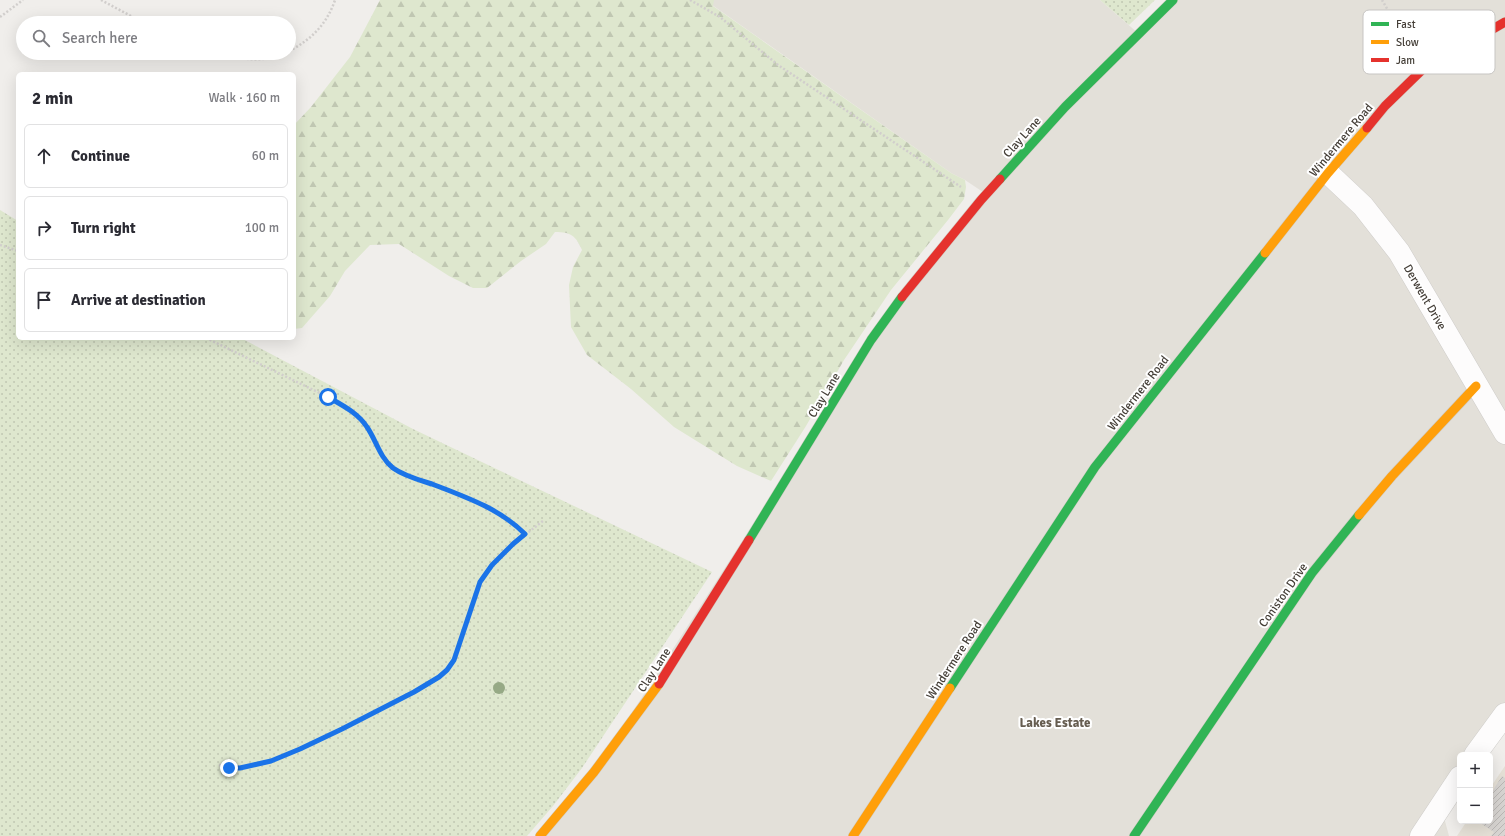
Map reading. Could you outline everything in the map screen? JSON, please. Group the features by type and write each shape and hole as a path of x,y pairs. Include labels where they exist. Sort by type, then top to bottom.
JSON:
{"street":[{"name":"Clay Lane","path":"540,836 594,772 652,694 726,578 871,340 907,289 981,200 1065,107 1173,0"},
{"name":"Windermere Road","path":"1495,28 1505,22"},
{"name":"Windermere Road","path":"854,836 1095,467 1328,174 1385,106 1418,74"},
{"name":"Derwent Drive","path":"1328,174 1363,206 1399,252 1476,386 1505,433"},
{"name":"Coniston Drive","path":"1134,836 1312,573 1392,476 1476,386"},
{"path":"1477,752 1505,714"},
{"path":"1421,836 1457,782"}],"path":[{"path":"0,17 24,0"},
{"path":"101,0 131,16"},
{"path":"296,47 318,32 333,7 335,0"},
{"path":"690,0 720,17 778,65 981,200"},
{"path":"1382,0 1388,10"},
{"path":"0,245 16,250"},
{"path":"210,340 328,397 347,408 366,426 385,460 392,467 404,474 465,497 499,513 514,523 525,534"},
{"path":"220,765 240,768 271,761 300,749 414,692 439,677 447,670 454,660 480,582 492,565 513,544 543,521"}],"shaded area":[{"path":"705,0 1100,0 1139,34 1173,0 1505,0 1505,714 1477,752 1457,752 1457,782 1441,806 1449,836 540,836 594,772 871,340 986,194 965,180 951,173"},
{"path":"1505,766 1505,836 1457,836 1465,824 1493,824 1493,784"}],"green space":[{"path":"380,0 714,0 713,6 951,173 965,180 966,187 964,199 891,290 844,360 806,426 771,481 737,466 674,427 631,389 587,355 571,327 569,285 573,267 582,250 578,241 569,234 555,232 546,244 521,261 487,288 473,288 449,276 399,244 370,245 345,271 330,296 302,328 296,329 296,123 311,107 350,57"},
{"path":"1100,0 1155,0 1129,25"},
{"path":"0,210 16,220 16,340 245,340 413,429 712,572 582,768 553,806 527,836 0,836"}],"building":[{"path":"1502,776 1505,778 1505,836 1491,836 1494,832 1482,824 1493,824 1493,790"}],"traffic: fast":[{"path":"1000,179 1065,107 1173,0"},
{"path":"950,688 1095,467 1265,253"},
{"path":"749,540 871,340 902,297"},
{"path":"1134,836 1312,573 1359,515"}],"traffic: slow":[{"path":"1265,253 1328,173 1367,128"},
{"path":"1359,515 1392,476 1476,386"},
{"path":"540,836 594,772 659,684"},
{"path":"853,836 950,688"}],"traffic: jam":[{"path":"1495,28 1505,22"},
{"path":"1367,128 1385,106 1418,74"},
{"path":"902,297 1000,179"},
{"path":"659,684 749,540"}],"district":[{"name":"Lakes Estate","path":"1055,722"}],"route":[{"path":"229,768 240,768 271,761 300,749 414,692 439,677 447,670 454,660 480,582 492,565 525,534 514,523 499,513 465,497 404,474 392,467 385,460 366,426 357,416 347,408 328,397"}]}
